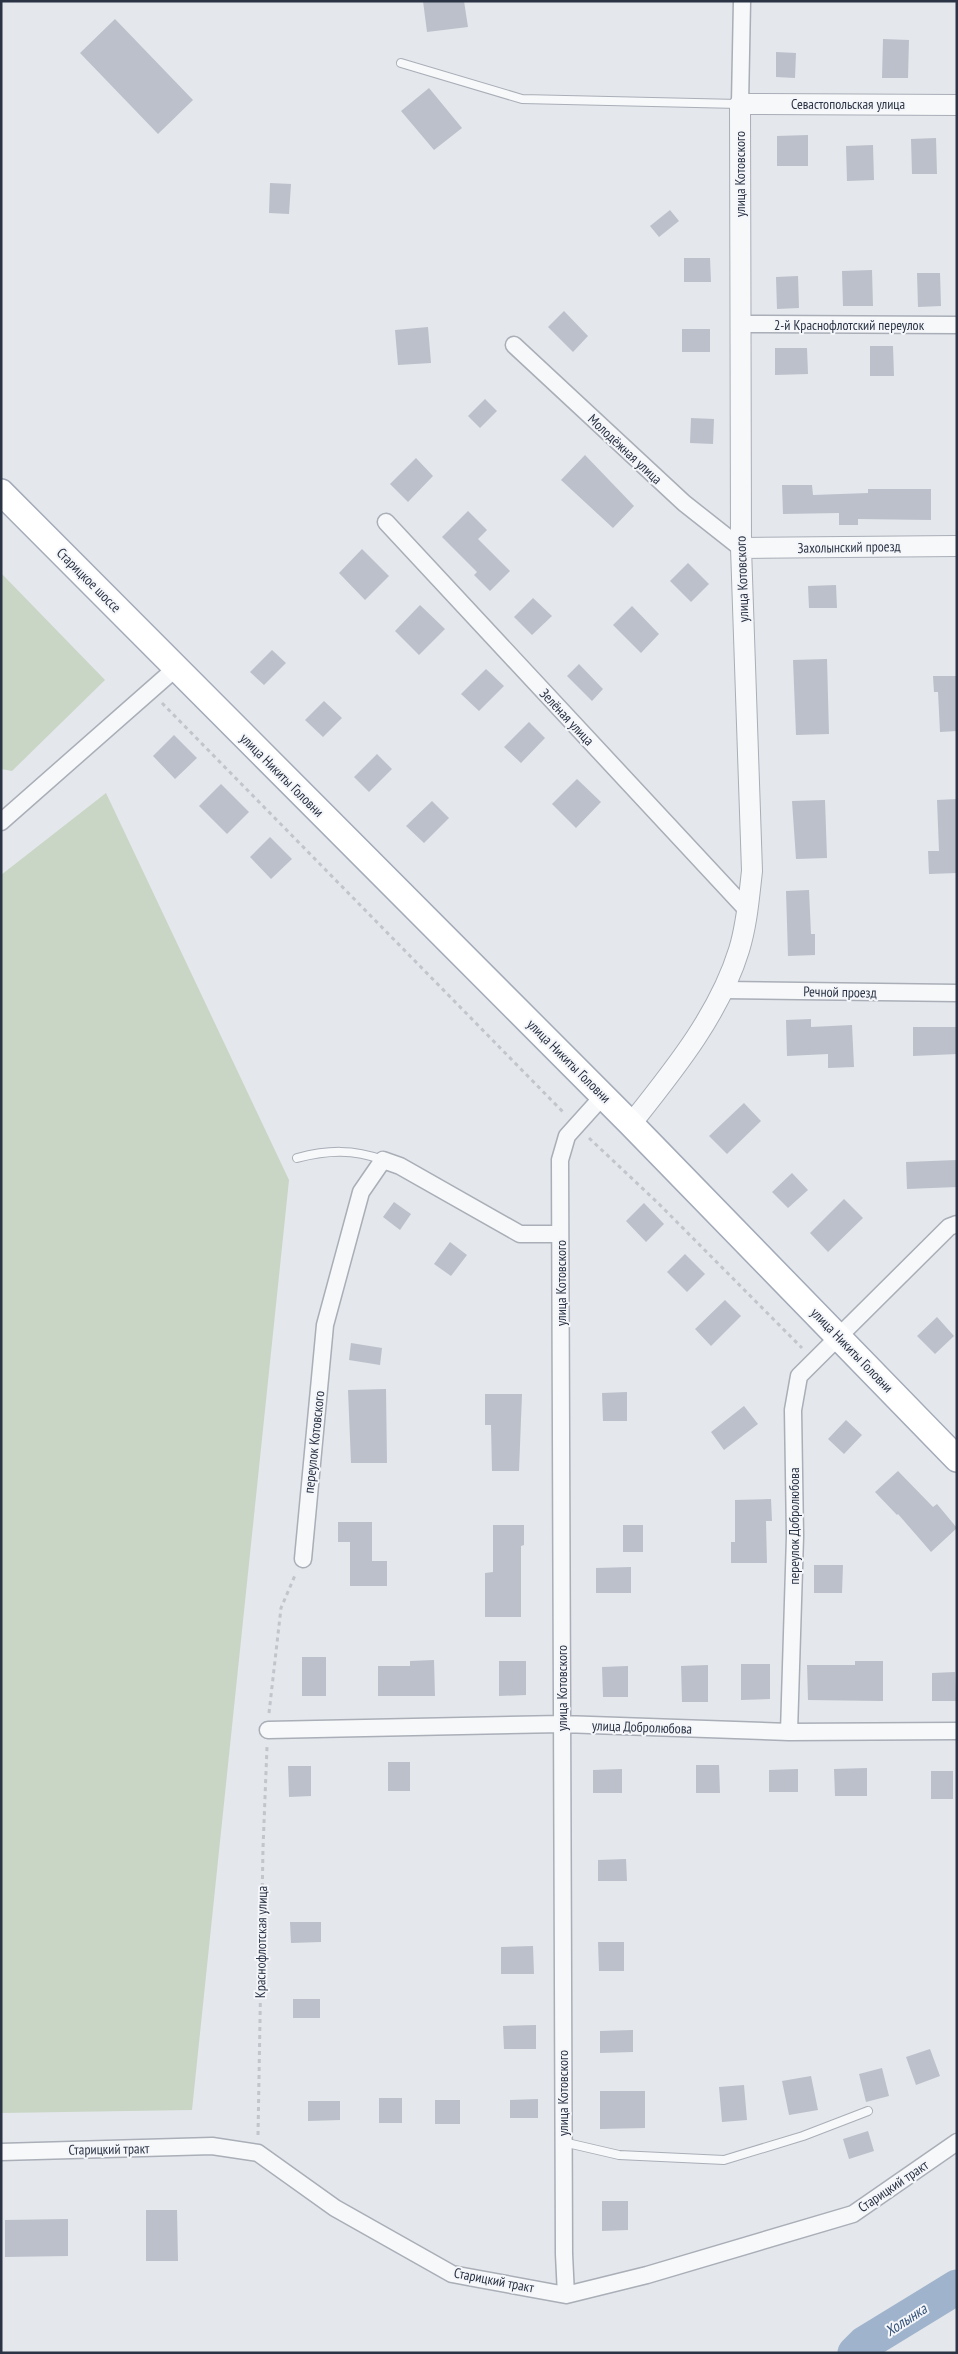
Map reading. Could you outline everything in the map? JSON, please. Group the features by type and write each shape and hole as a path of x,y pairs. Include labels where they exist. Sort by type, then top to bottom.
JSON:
{"main road":[{"name":"Старицкое шоссе","path":"1,492 176,668"},
{"name":"улица Никиты Головни","path":"176,668 631,1124 957,1459"}],"street":[{"name":"улица Котовского","path":"631,1124 678,1065 722,990 739,950 748,911 752,870 741,548 740,104 742,1"},
{"name":"Севастопольская улица","path":"740,104 957,104"},
{"name":"2-й Краснофлотский переулок","path":"740,324 957,325"},
{"name":"Молодёжная улица","path":"514,345 684,503 741,548"},
{"name":"Зелёная улица","path":"386,522 748,911"},
{"name":"Захолынский проезд","path":"741,548 957,546"},
{"path":"1,822 176,668"},
{"name":"Речной проезд","path":"722,990 957,993"},
{"name":"улица Котовского","path":"566,2294 563,2142 560,1160 567,1136 603,1096"},
{"path":"383,1160 400,1166 520,1234 560,1234"},
{"name":"переулок Котовского","path":"303,1559 325,1325 361,1192 383,1160"},
{"name":"переулок Добролюбова","path":"789,1732 795,1536 793,1410 799,1376 949,1227 957,1224"},
{"name":"улица Добролюбова","path":"268,1730 562,1724 789,1732 957,1731"},
{"name":"Старицкий тракт","path":"1,2152 212,2146 258,2154 335,2208 452,2274 566,2294 647,2275 853,2214 957,2142"}],"lane":[{"path":"401,63 522,99 740,104"},
{"path":"297,1158 319,1152 341,1150 369,1154 383,1160"},
{"path":"563,2142 619,2155 724,2160 803,2136 868,2110"}],"path":[{"path":"150,691 577,1125 658,1203 814,1361"},
{"path":"268,1730 281,1608 303,1559"},
{"name":"Краснофлотская улица","path":"258,2154 263,1848 268,1730"}],"green space":[{"path":"1,573 105,680 12,771 1,769"},
{"path":"106,793 289,1180 192,2110 1,2113 1,875"}],"building":[{"path":"423,1 464,1 468,27 427,32"},
{"path":"115,19 193,100 158,134 80,53"},
{"path":"883,39 909,40 908,78 882,78"},
{"path":"776,52 796,53 795,78 776,77"},
{"path":"429,88 462,128 434,150 401,111"},
{"path":"808,135 808,166 777,166 777,136"},
{"path":"936,138 937,174 912,174 911,139"},
{"path":"873,145 874,180 847,181 846,146"},
{"path":"270,183 291,184 289,214 269,213"},
{"path":"670,210 679,221 659,237 650,226"},
{"path":"684,258 710,258 711,282 684,282"},
{"path":"872,270 873,306 843,306 842,271"},
{"path":"917,273 940,273 941,306 918,307"},
{"path":"798,276 799,308 777,309 776,277"},
{"path":"564,311 588,336 573,352 548,327"},
{"path":"428,327 431,363 398,365 395,330"},
{"path":"682,329 710,329 710,352 682,352"},
{"path":"870,346 893,346 894,376 870,376"},
{"path":"775,348 807,348 808,374 775,375"},
{"path":"485,399 497,411 480,428 468,416"},
{"path":"691,418 714,419 713,444 690,443"},
{"path":"585,455 634,506 613,528 561,480"},
{"path":"416,458 433,476 408,502 390,484"},
{"path":"782,485 812,485 813,495 868,493 868,489 931,489 931,520 858,519 858,525 839,525 839,513 783,514"},
{"path":"468,511 487,530 478,539 510,571 490,591 474,575 477,572 442,537"},
{"path":"362,549 389,576 365,600 339,573"},
{"path":"688,563 709,584 691,602 670,581"},
{"path":"836,585 837,608 809,608 808,586"},
{"path":"533,598 552,616 532,635 514,617"},
{"path":"420,605 445,629 419,655 395,631"},
{"path":"632,606 659,634 641,653 613,625"},
{"path":"272,650 286,663 264,685 250,672"},
{"path":"827,659 829,734 796,735 793,660"},
{"path":"579,664 603,689 592,701 567,676"},
{"path":"486,669 504,686 479,711 461,694"},
{"path":"933,676 957,676 957,731 940,732 938,692 934,692"},
{"path":"324,701 342,718 323,737 305,720"},
{"path":"529,722 545,738 521,763 504,747"},
{"path":"174,735 197,758 175,779 153,756"},
{"path":"377,754 392,769 369,792 354,777"},
{"path":"577,779 601,802 576,828 552,804"},
{"path":"221,784 249,812 227,834 199,806"},
{"path":"957,799 957,873 929,874 928,851 939,851 937,800"},
{"path":"825,800 827,858 796,859 792,801"},
{"path":"432,801 449,818 424,843 406,826"},
{"path":"270,837 292,859 271,879 250,857"},
{"path":"809,890 811,934 815,934 815,955 788,956 786,891"},
{"path":"811,1019 811,1027 852,1025 854,1067 828,1068 828,1054 787,1056 786,1020"},
{"path":"913,1027 957,1027 957,1054 913,1056"},
{"path":"744,1103 761,1121 727,1154 709,1136"},
{"path":"957,1160 957,1187 907,1189 906,1162"},
{"path":"792,1173 808,1190 788,1208 772,1192"},
{"path":"844,1199 863,1218 828,1252 810,1233"},
{"path":"394,1202 411,1214 400,1230 383,1217"},
{"path":"644,1203 664,1224 646,1242 626,1221"},
{"path":"450,1242 467,1255 451,1276 434,1264"},
{"path":"685,1254 705,1274 687,1292 667,1272"},
{"path":"725,1300 741,1316 711,1346 695,1329"},
{"path":"937,1317 954,1336 935,1354 917,1336"},
{"path":"351,1343 382,1348 380,1365 349,1360"},
{"path":"386,1389 387,1463 351,1463 348,1390"},
{"path":"627,1392 627,1421 603,1421 602,1393"},
{"path":"485,1394 522,1394 519,1471 492,1471 491,1425 485,1425"},
{"path":"744,1406 758,1424 724,1450 711,1432"},
{"path":"846,1420 862,1435 844,1454 828,1439"},
{"path":"898,1471 933,1507 937,1504 957,1528 931,1552 898,1514 875,1492"},
{"path":"771,1499 772,1521 766,1521 767,1563 731,1563 731,1542 735,1542 735,1500"},
{"path":"338,1522 372,1522 372,1561 387,1561 387,1586 350,1586 350,1542 338,1542"},
{"path":"493,1525 524,1525 524,1545 521,1546 521,1617 485,1617 485,1573 493,1572"},
{"path":"623,1525 643,1525 643,1552 623,1552"},
{"path":"814,1565 843,1565 842,1593 814,1593"},
{"path":"631,1567 631,1593 596,1593 596,1568"},
{"path":"302,1657 326,1657 326,1696 302,1696"},
{"path":"434,1660 435,1696 378,1696 378,1666 410,1666 410,1661"},
{"path":"499,1661 526,1661 526,1695 499,1696"},
{"path":"855,1661 883,1661 883,1701 808,1700 807,1665 855,1665"},
{"path":"741,1664 770,1664 770,1699 741,1700"},
{"path":"708,1665 708,1702 682,1702 681,1666"},
{"path":"628,1666 628,1697 603,1697 602,1667"},
{"path":"955,1672 956,1701 932,1701 932,1673"},
{"path":"388,1762 410,1762 410,1791 388,1791"},
{"path":"696,1765 719,1765 720,1793 696,1793"},
{"path":"288,1766 311,1766 311,1796 289,1797"},
{"path":"867,1768 867,1796 835,1796 834,1769"},
{"path":"622,1769 622,1793 593,1793 593,1770"},
{"path":"798,1769 798,1792 769,1792 769,1770"},
{"path":"931,1771 953,1771 953,1799 931,1799"},
{"path":"626,1859 627,1881 598,1881 598,1860"},
{"path":"290,1922 321,1922 321,1942 291,1943"},
{"path":"598,1942 624,1942 624,1971 599,1971"},
{"path":"533,1946 534,1974 501,1974 501,1947"},
{"path":"293,1999 320,1999 320,2018 293,2018"},
{"path":"536,2025 536,2049 504,2049 503,2026"},
{"path":"633,2030 633,2052 600,2053 600,2031"},
{"path":"930,2049 940,2076 916,2085 906,2057"},
{"path":"882,2068 889,2096 866,2102 859,2074"},
{"path":"811,2076 818,2110 789,2115 782,2081"},
{"path":"744,2085 747,2120 722,2122 719,2087"},
{"path":"600,2091 645,2091 645,2128 600,2129"},
{"path":"379,2098 402,2098 402,2123 379,2123"},
{"path":"538,2099 538,2118 510,2118 510,2100"},
{"path":"435,2100 460,2100 460,2124 435,2124"},
{"path":"308,2101 340,2101 340,2120 308,2121"},
{"path":"868,2131 874,2151 849,2159 843,2139"},
{"path":"602,2201 628,2201 628,2230 602,2231"},
{"path":"146,2210 177,2210 178,2261 146,2261"},
{"path":"68,2219 68,2256 5,2257 5,2220"}],"waterway":[{"name":"Холынка","path":"855,2353 864,2344 957,2287"}]}
